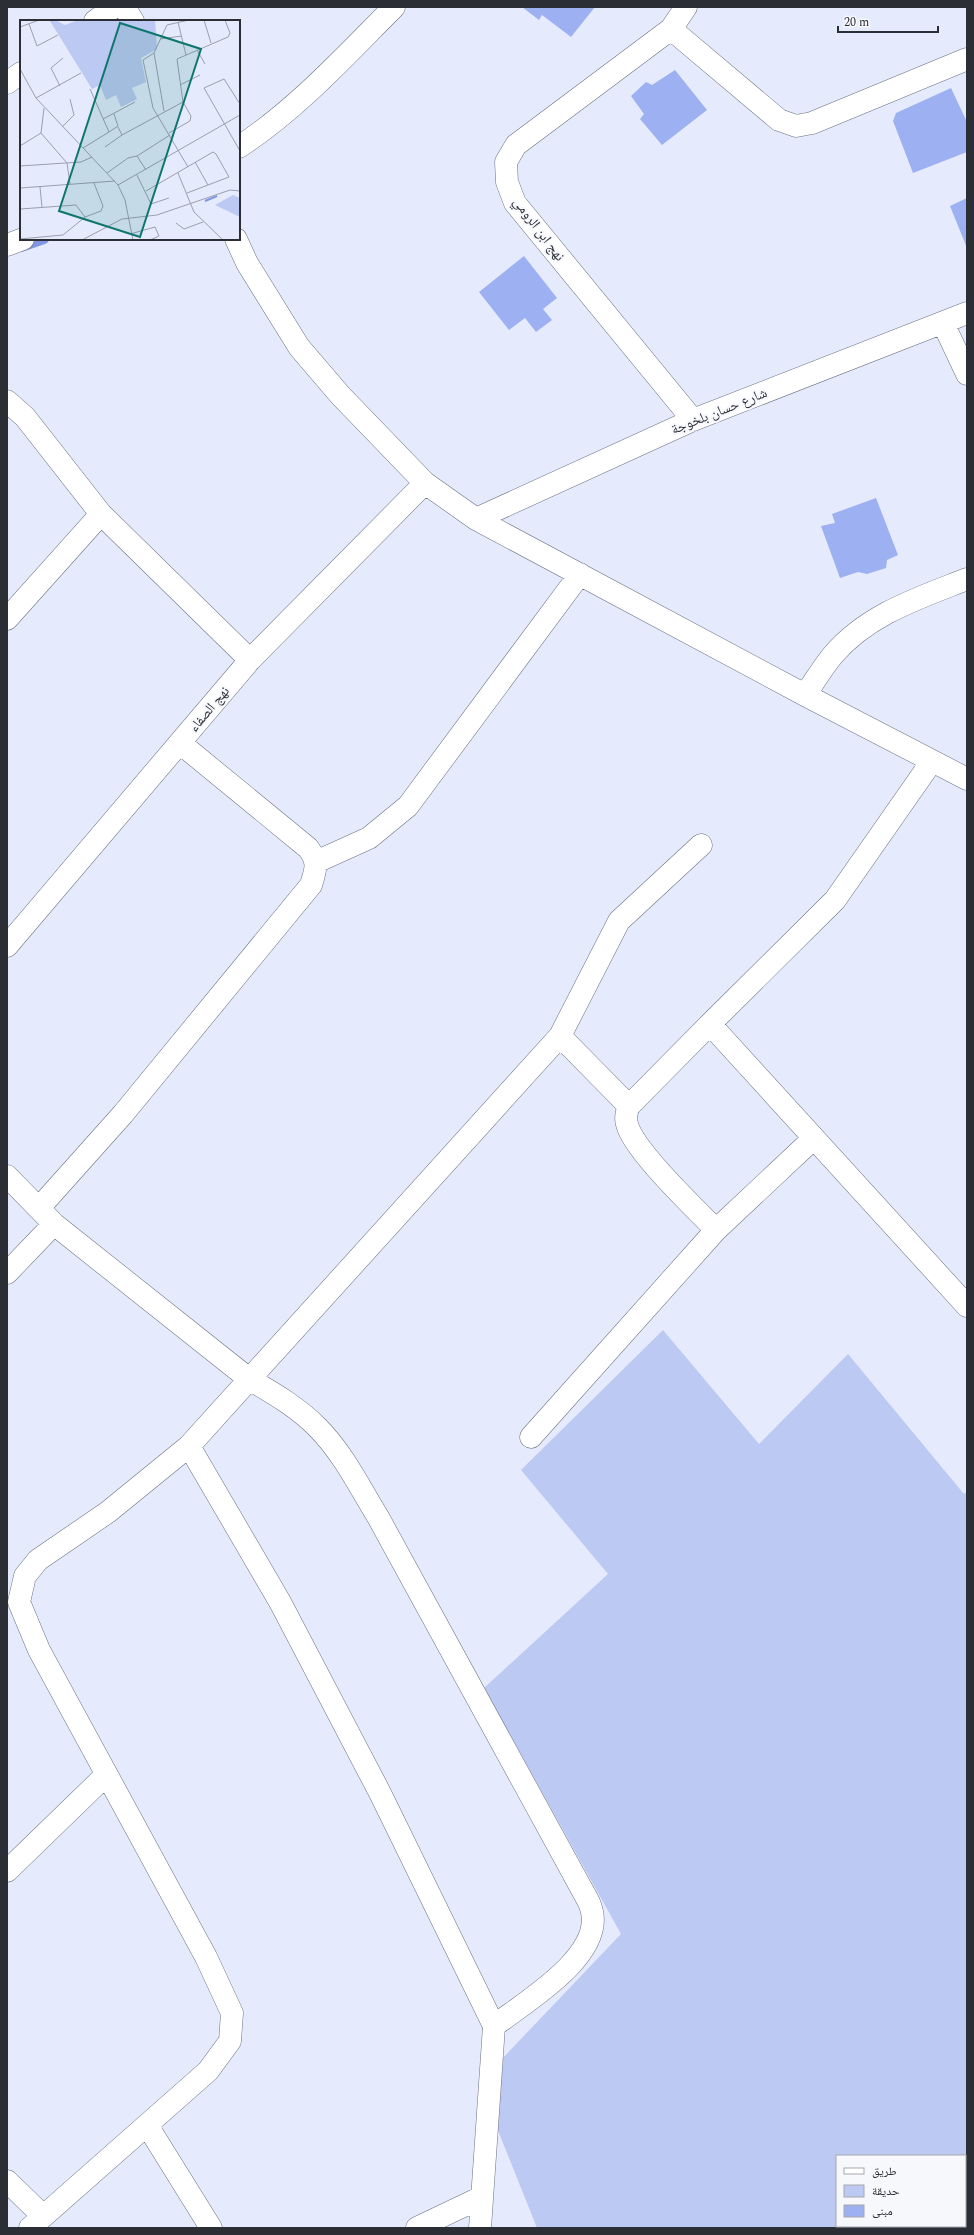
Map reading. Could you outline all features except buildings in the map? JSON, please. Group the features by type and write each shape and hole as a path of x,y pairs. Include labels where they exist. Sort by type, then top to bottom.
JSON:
{"street":[{"path":"95,20 114,7"},
{"path":"124,7 132,20"},
{"path":"240,146 258,134 327,74 394,7"},
{"name":"نهج ابن الرومي","path":"686,7 670,29 516,145 506,162 507,182 515,203 693,420"},
{"path":"670,29 779,120 796,126 812,123 967,59"},
{"path":"7,83 20,74"},
{"path":"7,245 20,240"},
{"path":"236,240 247,263 299,347 340,395 425,483 476,519 805,695 967,779"},
{"name":"شارع حسان بلخوجة","path":"476,519 693,420 967,313"},
{"path":"943,323 967,374"},
{"path":"7,401 25,417 101,514 250,660"},
{"name":"نهج الصفاء","path":"7,946 250,660 425,483"},
{"path":"7,619 101,514"},
{"path":"316,862 369,838 408,806 580,574"},
{"path":"805,695 833,654 872,620 902,604 967,579"},
{"path":"39,1208 123,1114 311,885 317,867 315,857 308,848 180,743"},
{"path":"716,1230 652,1162 633,1139 627,1126 626,1116 629,1106 835,900 932,761"},
{"path":"7,2181 37,2222 208,2071 230,2041 232,2013 206,1957 106,1775 13,1598 25,1576 38,1560 108,1512 189,1446 560,1036 619,921 701,845"},
{"path":"710,1024 967,1306"},
{"path":"560,1036 629,1106"},
{"path":"531,1437 716,1230 814,1138"},
{"path":"7,1176 54,1224 249,1378 284,1400 319,1428 347,1466 378,1517 585,1895 592,1912 592,1928 585,1948 568,1969 494,2026"},
{"path":"7,1273 54,1224"},
{"path":"189,1446 280,1602 380,1793 494,2026 480,2228"},
{"path":"7,1871 106,1775"},
{"path":"147,2125 211,2228"},
{"path":"418,2228 482,2197"}],"green space":[{"path":"663,1330 759,1444 848,1354 964,1494 967,1491 967,2228 537,2228 479,2083 621,1934 484,1688 608,1574 521,1470"}],"waterway":[{"path":"21,247 41,240"}]}
